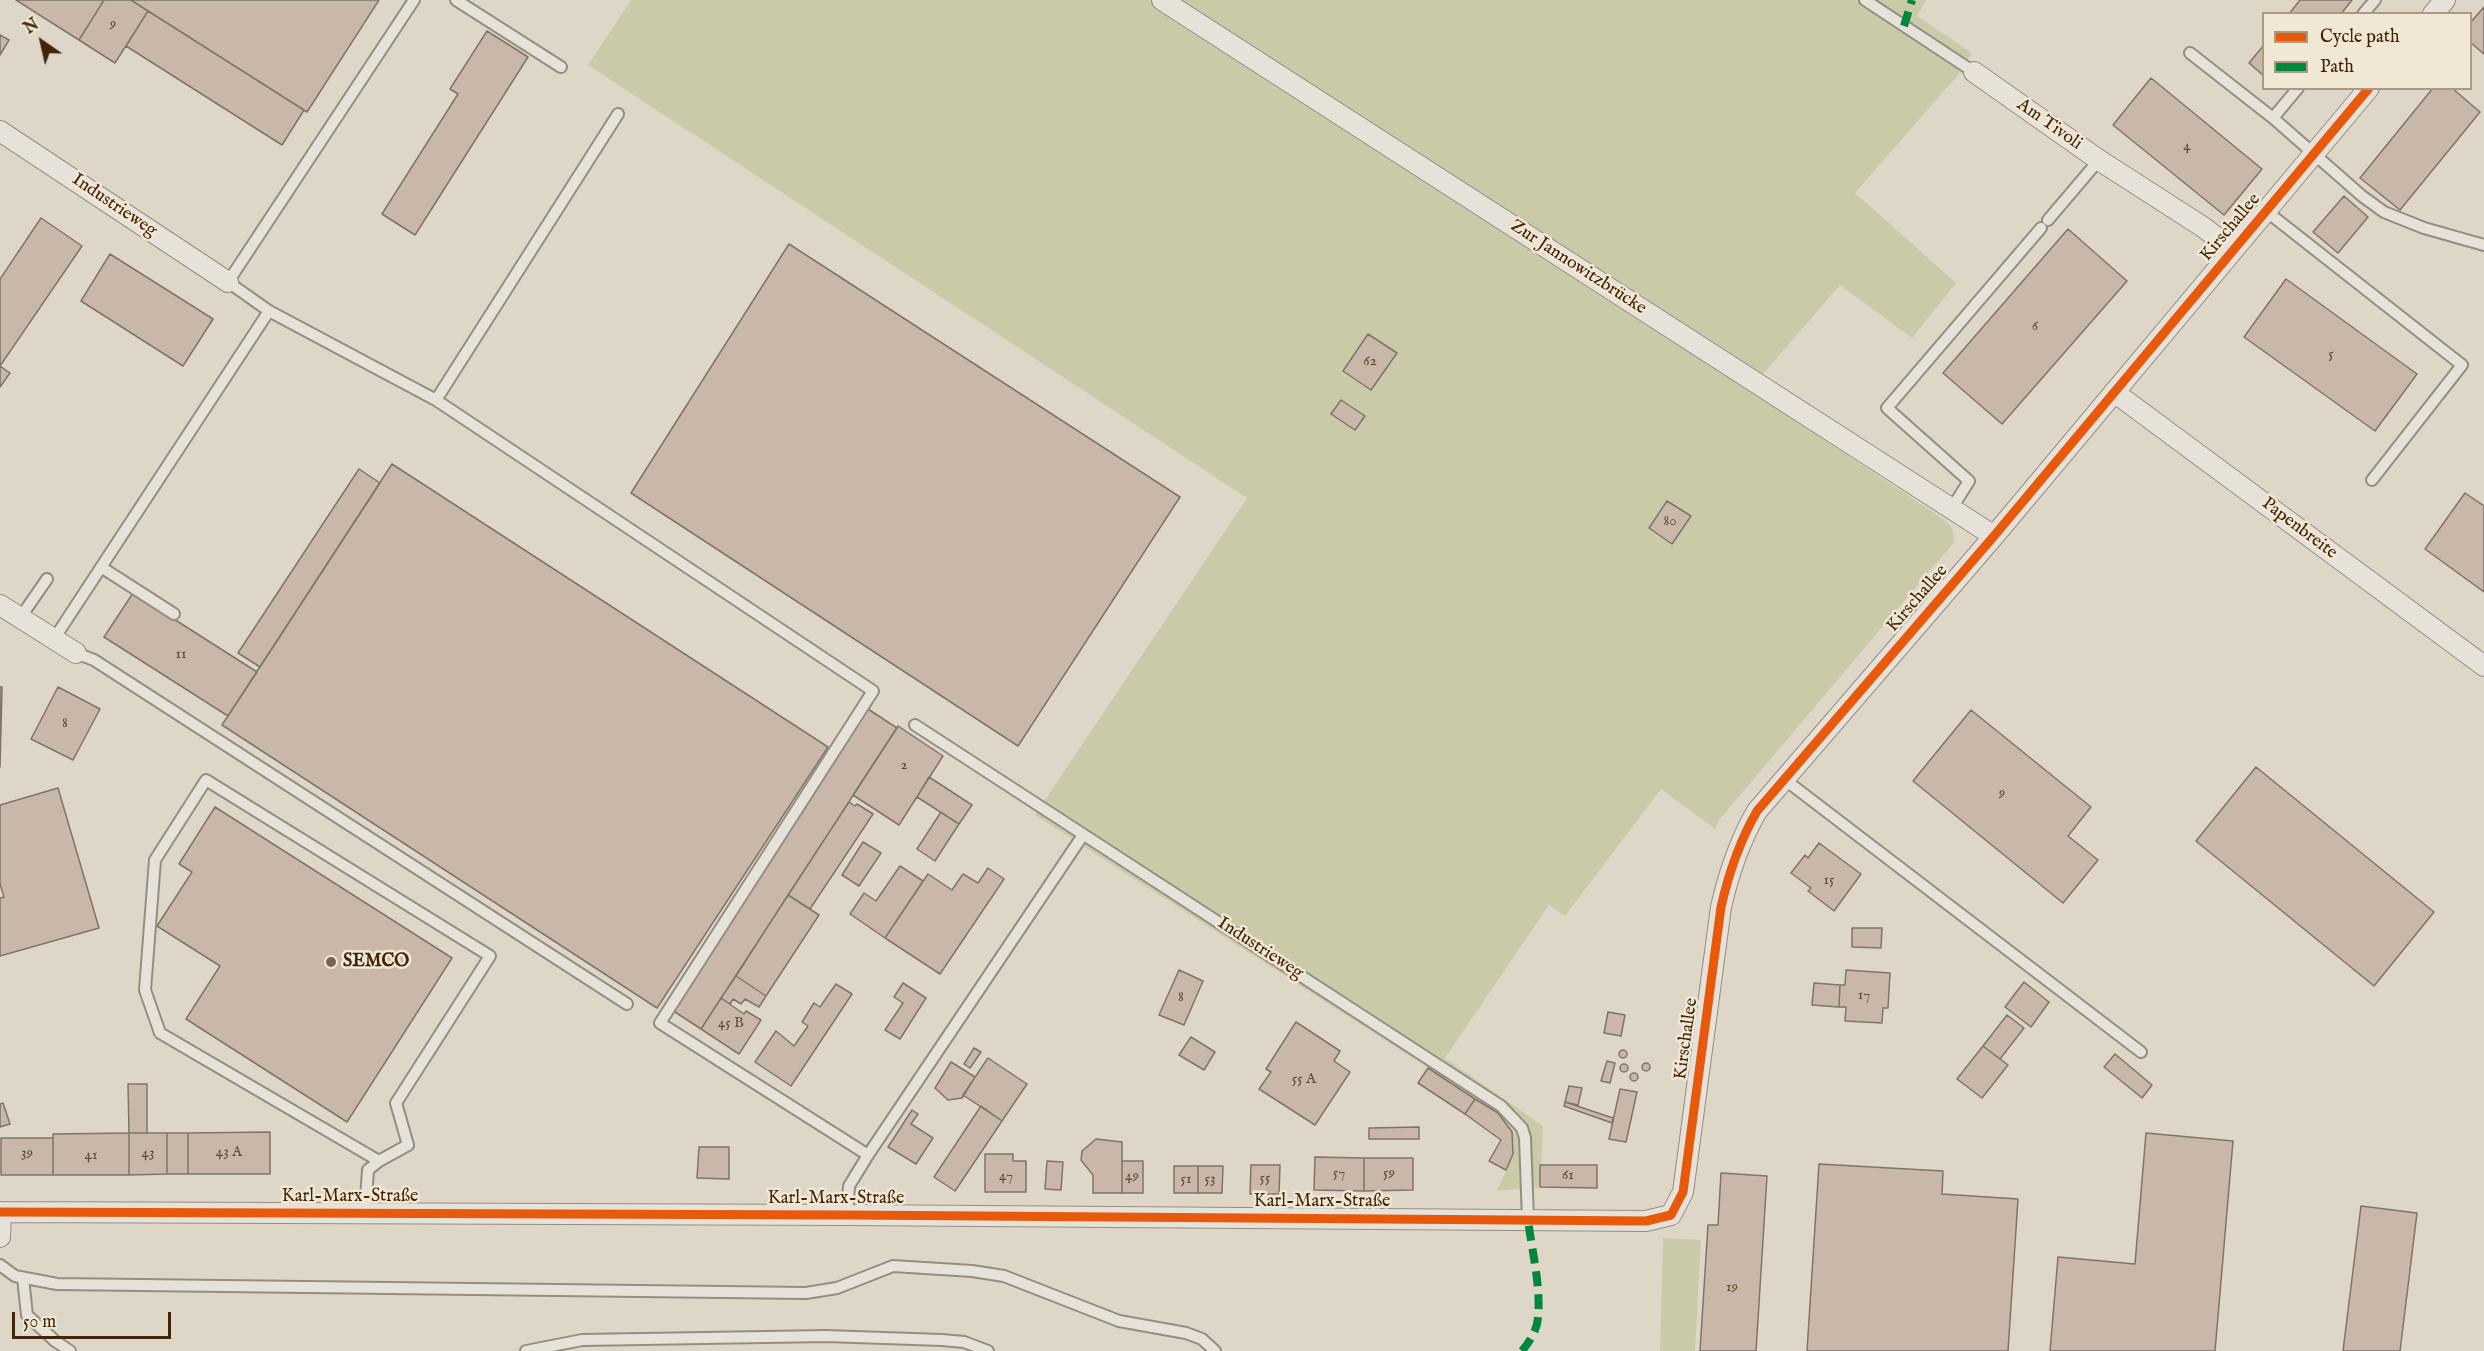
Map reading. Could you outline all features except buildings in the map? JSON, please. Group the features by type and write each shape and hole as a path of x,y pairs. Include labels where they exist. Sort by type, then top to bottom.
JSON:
{"street":[{"name":"Zur Jannowitzbrücke","path":"1162,0 1994,536"},
{"path":"2435,12 2445,0"},
{"name":"Am Tivoli","path":"1974,72 2099,160 2204,227 2233,250"},
{"name":"Kirschallee","path":"1671,1215 1683,1192 1718,930 1729,874 1743,836 1757,811 1994,536 2367,90"},
{"name":"Industrieweg","path":"0,131 228,282"},
{"name":"Papenbreite","path":"2114,392 2484,666"},
{"path":"0,605 76,652"},
{"path":"0,1237 1,1212"},
{"name":"Karl-Marx-Straße","path":"1,1212 1646,1221 1671,1215"}],"lane":[{"path":"414,0 228,282 269,310 436,400 873,691 660,1023 868,1155"},
{"path":"456,0 561,67"},
{"name":"Am Tivoli","path":"1865,0 1974,72"},
{"path":"2365,12 2375,0"},
{"path":"2190,53 2273,117 2362,196 2384,212 2424,228 2484,245"},
{"path":"2273,117 2296,90"},
{"path":"436,400 618,114"},
{"path":"1952,508 1969,482 1887,408 2099,160"},
{"path":"2266,211 2462,365 2372,480"},
{"path":"54,639 269,310"},
{"path":"101,567 174,614"},
{"path":"20,618 47,579"},
{"path":"76,652 94,660 627,1004"},
{"name":"Industrieweg","path":"915,725 1501,1106 1521,1128 1526,1138 1528,1220"},
{"path":"1784,779 2141,1052"},
{"path":"365,1213 368,1170 379,1161 408,1145 396,1103 490,956 206,780 155,860 145,990 160,1033 379,1161"},
{"path":"847,1215 849,1186 868,1155 1083,835"},
{"path":"0,1265 15,1276 57,1284 806,1293 837,1288 893,1266 915,1266 1004,1276 1119,1321 1186,1333 1202,1339 1215,1351"},
{"path":"23,1278 27,1315 70,1351"},
{"path":"526,1351 582,1341 826,1336 964,1342 988,1351"}],"green space":[{"path":"631,0 1926,0 1917,16 1972,53 1956,77 1855,193 1956,283 1912,338 1840,285 1749,390 1939,516 1951,526 1955,541 1719,820 1715,829 1661,789 1565,916 1549,905 1445,1058 1543,1126 1540,1187 1497,1191 1513,1154 1512,1132 1498,1113 1035,815 1247,498 588,65"},
{"path":"1663,1238 1701,1240 1695,1351 1660,1351"}],"marked path":[{"path":"1904,26 1912,0"},
{"path":"1522,1351 1536,1327 1539,1306 1528,1220"}],"cycle path":[{"path":"0,1212 1646,1221 1671,1215 1683,1192 1721,907 1735,858 1757,811 1994,536 2367,90"}],"place":[{"name":"SEMCO","path":"331,962"}]}
